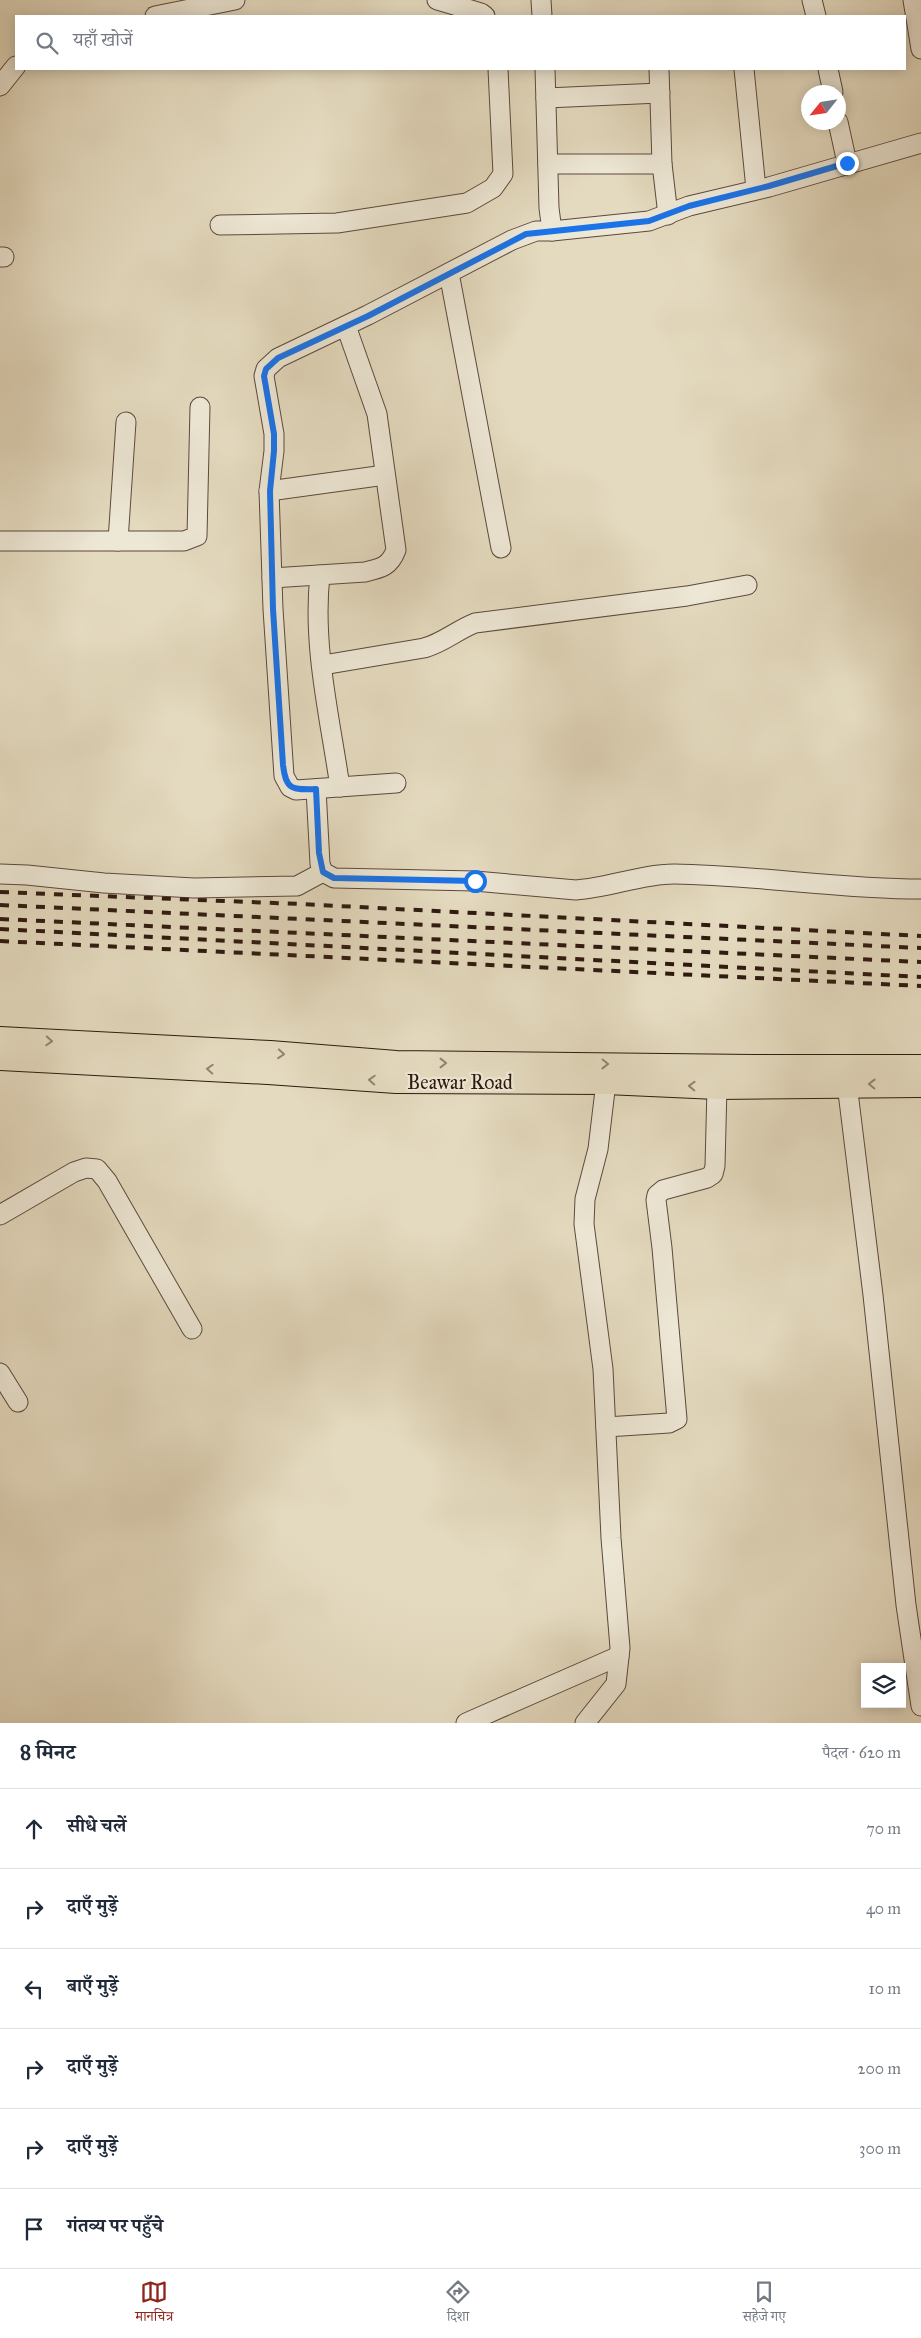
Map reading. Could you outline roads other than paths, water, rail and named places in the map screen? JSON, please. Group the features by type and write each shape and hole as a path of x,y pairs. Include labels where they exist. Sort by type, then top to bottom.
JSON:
{"main road":[{"name":"Beawar Road","path":"0,1039 270,1053 396,1062 754,1067 921,1067"},
{"name":"Beawar Road","path":"0,1058 268,1072 396,1081 606,1082 717,1087 847,1084 921,1085"}],"street":[{"path":"160,15 235,0"},
{"path":"437,0 484,15"},
{"path":"541,0 542,15"},
{"path":"812,0 816,15"},
{"path":"913,0 921,49"},
{"path":"0,86 15,67"},
{"path":"220,225 363,220 467,203 484,195 493,188 503,174 498,70"},
{"path":"545,70 552,231"},
{"path":"659,70 662,164 668,214"},
{"path":"744,70 756,190"},
{"path":"828,70 831,85"},
{"path":"546,98 660,93"},
{"path":"840,130 847,163"},
{"path":"396,783 296,790 290,787 284,776 272,578 270,491 274,434 264,376 266,369 278,358 346,326 512,240 536,231 638,222 689,206 756,190 921,143"},
{"path":"548,164 662,164"},
{"path":"449,273 501,548"},
{"path":"272,578 366,572 379,569 392,561 396,550 377,414 346,326"},
{"path":"0,541 184,541 197,536 200,407"},
{"path":"118,541 126,422"},
{"path":"270,491 385,475"},
{"path":"320,575 317,600 322,665 340,787"},
{"path":"322,665 424,648 438,644 466,626 475,623 687,596 746,585"},
{"path":"316,789 319,853 323,872 334,878 475,881 576,890 592,889 642,878 672,874 921,890"},
{"path":"0,874 194,888 297,886 323,872"},
{"path":"584,1723 616,1684 620,1656 603,1369 584,1224 585,1199 598,1149 606,1082"},
{"path":"847,1084 916,1637 921,1706"},
{"path":"606,1427 670,1423 677,1419 656,1200 657,1194 662,1190 707,1178 713,1174 715,1166 717,1087"},
{"path":"0,1215 74,1172 86,1168 97,1169 107,1181 192,1329"},
{"path":"0,1373 18,1402"},
{"path":"466,1723 620,1656"}],"railway":[{"path":"0,892 300,904 921,936"},
{"path":"0,905 921,948"},
{"path":"0,919 921,962"},
{"path":"0,929 921,977"},
{"path":"0,941 921,986"}]}
